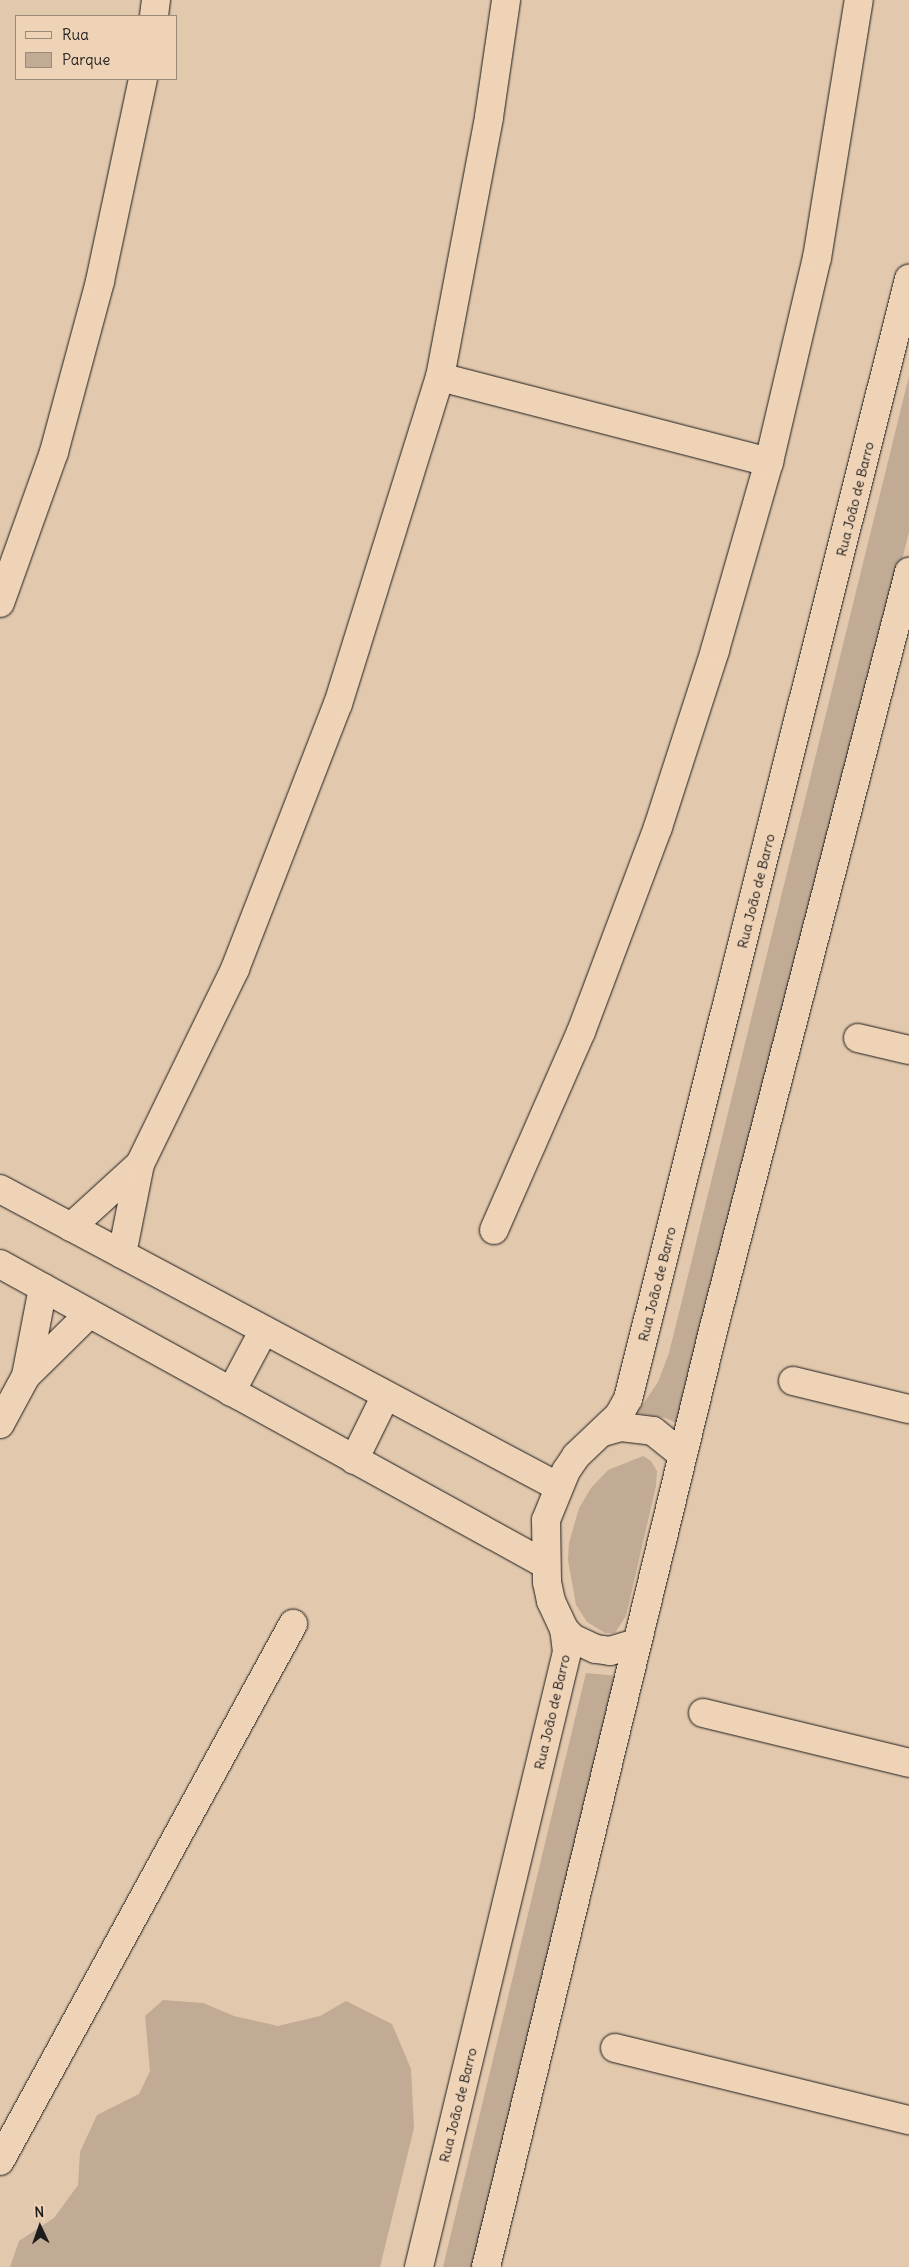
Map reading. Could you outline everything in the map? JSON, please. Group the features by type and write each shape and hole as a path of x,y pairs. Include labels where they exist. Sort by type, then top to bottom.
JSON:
{"street":[{"path":"154,15 156,0"},
{"path":"122,1254 140,1164 235,969 338,704 440,377 488,117 506,0"},
{"path":"494,1230 581,1032 658,827 715,650 769,462 817,258 859,0"},
{"path":"0,603 54,452 100,281 143,80"},
{"name":"Rua João de Barro","path":"419,2267 567,1652 564,1629 551,1601 545,1564 546,1520 557,1486 576,1456 619,1415 628,1399 909,279"},
{"path":"440,377 769,462"},
{"path":"486,2267 683,1455 909,572"},
{"path":"858,1038 909,1050"},
{"path":"71,1227 140,1164"},
{"path":"0,1189 557,1486"},
{"path":"0,1264 545,1564"},
{"path":"26,1376 43,1288"},
{"path":"0,1424 26,1376 89,1314"},
{"path":"231,1392 264,1330"},
{"path":"792,1381 909,1409"},
{"path":"354,1460 386,1395"},
{"path":"603,1432 621,1427 653,1431 683,1455"},
{"path":"0,2161 293,1624"},
{"path":"564,1629 572,1638 596,1649 615,1650 636,1644"},
{"path":"704,1713 909,1763"},
{"path":"615,2048 909,2120"}],"green space":[{"path":"909,376 909,532 686,1428 666,1418 637,1413 658,1382 669,1353"},
{"path":"643,1456 651,1461 657,1471 656,1486 626,1616 615,1633 605,1633 587,1622 576,1605 568,1560 569,1543 579,1508 591,1488 608,1470"},
{"path":"586,1673 618,1676 477,2267 443,2267"},
{"path":"163,2000 203,2003 234,2016 278,2026 320,2016 346,2001 392,2024 411,2069 414,2128 380,2267 10,2267 19,2241 54,2218 78,2185 80,2152 97,2115 139,2094 150,2071 145,2016"}]}
